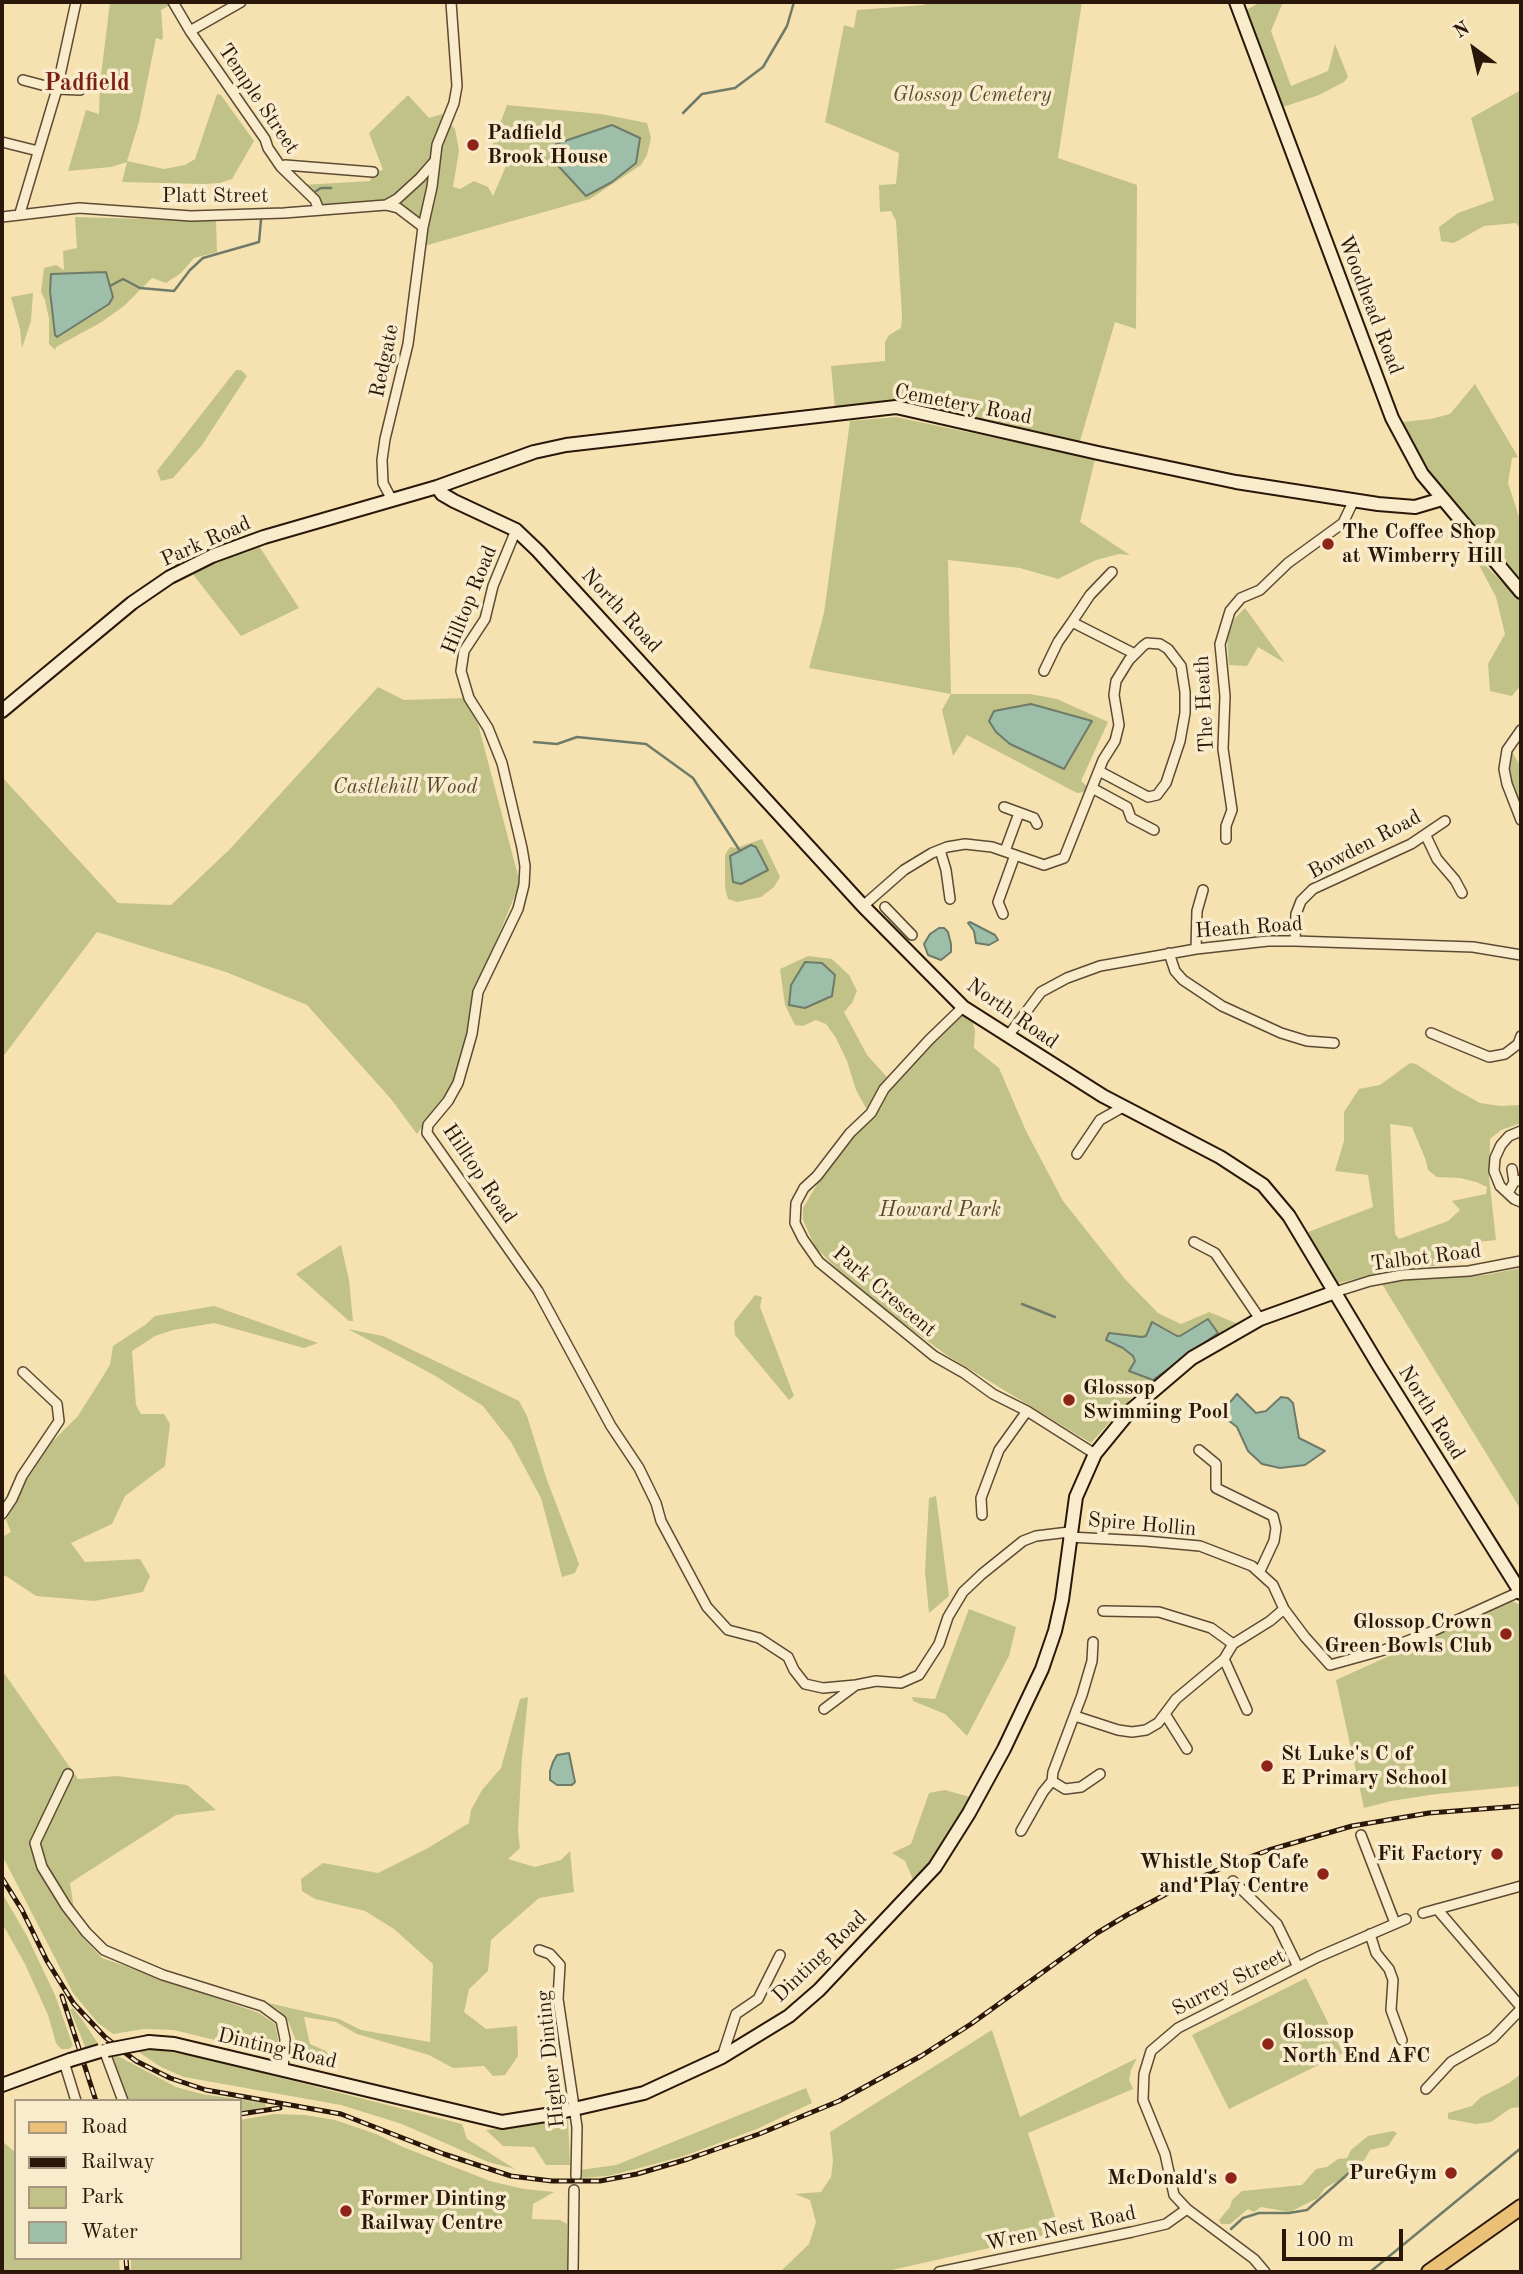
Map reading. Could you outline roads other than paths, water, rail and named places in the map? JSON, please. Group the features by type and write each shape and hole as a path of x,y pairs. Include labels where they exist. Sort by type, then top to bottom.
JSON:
{"main road":[{"path":"1429,2272 1521,2207"}],"street":[{"path":"20,213 57,89 76,2"},
{"name":"Temple Street","path":"173,2 281,167 316,201 319,210"},
{"path":"190,31 240,2"},
{"name":"Redgate","path":"392,500 383,483 382,460 408,344 437,145 454,103 457,86 451,2"},
{"name":"Woodhead Road","path":"1236,2 1392,418 1422,474 1521,592"},
{"path":"23,80 57,89 80,90"},
{"path":"2,142 38,151"},
{"path":"386,205 397,199 434,162"},
{"path":"281,167 285,165 373,172"},
{"path":"386,205 398,208 423,227"},
{"name":"Platt Street","path":"2,217 79,208 191,216 386,205"},
{"name":"Cemetery Road","path":"437,487 534,452 566,445 896,407 1236,482 1415,507 1442,499"},
{"name":"Park Road","path":"2,711 132,603 191,566 244,543 437,487"},
{"name":"North Road","path":"437,487 442,494 454,501 516,530 538,551 890,935 963,1007 1102,1096 1220,1157 1263,1185 1289,1216 1521,1592"},
{"name":"The Heath","path":"1226,839 1226,827 1232,810 1223,749 1225,696 1220,644 1230,611 1241,598 1260,590 1288,563 1343,523 1354,500"},
{"name":"Hilltop Road","path":"516,530 493,586 485,619 464,651 461,671 469,698 488,728 499,753 522,848 524,886 518,909 478,992 472,1034 458,1083 448,1101 428,1125 427,1133 538,1292 611,1426 644,1477 661,1521 707,1607 728,1630 759,1638 788,1657 805,1684 823,1688 856,1685"},
{"path":"1044,671 1058,642 1090,594 1112,572"},
{"path":"1072,622 1135,654"},
{"path":"863,906 904,870 940,850 965,844 992,847 1044,865 1064,858 1103,760 1115,741 1119,725 1114,695 1116,681 1135,654 1147,643 1160,644 1168,649 1181,666 1185,692 1185,713 1180,741 1166,783 1157,795 1148,797 1100,771"},
{"path":"1521,730 1510,743 1504,769 1521,820"},
{"path":"1092,788 1127,807 1131,818 1154,830"},
{"path":"1004,807 1034,818 1037,824"},
{"path":"1005,851 1019,813"},
{"name":"Bowden Road","path":"1294,941 1296,915 1301,901 1314,890 1426,836 1445,821"},
{"path":"1426,836 1437,859 1462,893"},
{"path":"940,850 950,900"},
{"path":"1003,914 996,891 1016,855"},
{"path":"1196,948 1197,911 1203,890"},
{"path":"886,906 912,935"},
{"path":"890,935 902,924"},
{"name":"Heath Road","path":"1007,1036 1041,992 1066,978 1100,966 1196,948 1294,941 1473,947 1521,955"},
{"path":"1169,953 1175,971 1183,980 1222,1006 1281,1033 1307,1041 1334,1043"},
{"name":"Park Crescent","path":"963,1007 884,1089 871,1113 850,1133 817,1176 804,1188 796,1203 795,1223 819,1262 934,1356 1095,1454"},
{"path":"1432,1033 1489,1057 1505,1054 1518,1044 1521,1037"},
{"path":"1077,1154 1100,1120 1124,1107"},
{"path":"1521,1131 1509,1136 1501,1144 1495,1158 1494,1171 1500,1186 1521,1202"},
{"path":"1508,1193 1518,1181 1512,1169"},
{"path":"1194,1242 1215,1253 1260,1319"},
{"name":"Talbot Road","path":"1335,1292 1402,1275 1469,1271 1521,1261"},
{"name":"Dinting Road","path":"2,2084 104,2050 149,2042 174,2044 502,2122 644,2093 722,2057 789,2016 819,1990 935,1867 1010,1738 1042,1669 1062,1600 1076,1497 1095,1454 1131,1410 1192,1358 1260,1319 1335,1292"},
{"path":"2,1514 27,1468 47,1443 59,1421 57,1404 23,1372"},
{"path":"982,1515 981,1498 999,1450 1027,1411"},
{"path":"1199,1450 1216,1464 1216,1488 1273,1516 1276,1528 1274,1541 1260,1572"},
{"name":"Spire Hollin","path":"856,1685 876,1681 901,1684 919,1675 939,1644 948,1617 963,1592 1023,1541 1036,1536 1069,1534 1200,1546 1231,1556 1260,1572 1273,1586 1284,1609 1330,1665 1384,1650 1521,1592"},
{"path":"1074,1716 1118,1730 1146,1730 1158,1723 1176,1699 1224,1659 1233,1644 1284,1609"},
{"path":"1102,1611 1159,1612 1211,1628 1233,1644"},
{"path":"1021,1831 1052,1781 1091,1661 1093,1642"},
{"path":"1224,1659 1247,1710"},
{"path":"824,1709 856,1685"},
{"path":"1165,1714 1187,1749"},
{"path":"68,1774 35,1843 41,1867 66,1906 104,1950 163,1975 262,2006 272,2013 281,2020 285,2039 283,2071"},
{"path":"1052,1781 1065,1789 1081,1787 1100,1774"},
{"path":"1361,1835 1395,1923"},
{"path":"1233,1881 1277,1924 1298,1967"},
{"path":"1423,1913 1521,1886"},
{"path":"1426,2089 1451,2062 1493,2038 1521,2008 1437,1909"},
{"name":"Surrey Street","path":"1187,2209 1174,2195 1165,2154 1143,2100 1144,2074 1151,2052 1178,2028 1298,1967 1406,1919"},
{"path":"1370,1934 1376,1953 1390,1969 1394,1980 1391,2010 1402,2040"},
{"name":"Higher Dinting","path":"539,1951 550,1954 560,1965 558,1999 577,2127 576,2176"},
{"path":"722,2057 736,2014 758,1999 780,1955"},
{"path":"1394,2018 1406,2014"},
{"path":"104,2050 122,2099"},
{"path":"67,2061 76,2099"},
{"path":"573,2272 574,2190"},
{"path":"1187,2209 1254,2259 1265,2272"},
{"name":"Wren Nest Road","path":"939,2272 1166,2224 1187,2209"}],"water":[{"path":"612,125 640,138 636,163 612,182 586,196 550,157 551,151 556,144"},
{"path":"106,272 113,297 109,304 57,337 50,291 51,274"},
{"path":"1031,704 1092,721 1064,769 1010,744 996,732 989,721 994,711"},
{"path":"751,845 756,847 768,870 741,884 733,882 730,856"},
{"path":"968,923 995,935 998,940 989,945 976,943 974,931"},
{"path":"939,928 948,932 951,944 951,952 941,960 928,955 924,944 930,934"},
{"path":"805,962 822,963 835,975 832,996 805,1008 789,1005 791,985"},
{"path":"1208,1319 1218,1333 1153,1380 1129,1371 1135,1361 1133,1356 1106,1340 1109,1333 1146,1336 1152,1322 1180,1336"},
{"path":"1237,1394 1256,1413 1266,1411 1281,1397 1288,1398 1293,1403 1299,1438 1325,1451 1305,1465 1280,1468 1262,1464 1248,1451 1237,1427 1220,1414"},
{"path":"569,1753 575,1782 572,1785 557,1785 550,1780 553,1762 557,1755"}],"waterway":[{"path":"683,113 702,94 735,88 763,67 787,26 794,2"},
{"path":"316,191 331,188"},
{"path":"110,286 123,279 140,288 174,291 203,258 259,242 261,220"},
{"path":"534,742 557,744 577,737 646,744 693,778 740,851"},
{"path":"1022,1304 1055,1317"},
{"path":"1370,2272 1521,2148"},
{"path":"1231,2229 1243,2218 1259,2213 1307,2210 1358,2165"}],"railway":[{"path":"2,1878 22,1910 47,1961 74,2004 105,2037 136,2061 170,2078 206,2090 341,2114 444,2154 511,2176 552,2181 600,2181 637,2174 688,2159 759,2134 839,2101 921,2056 971,2024 1097,1933 1183,1885 1236,1862 1352,1826 1429,1813 1521,1806"},
{"path":"62,1996 95,2099"},
{"path":"242,2114 280,2108"},
{"path":"126,2260 127,2272"}],"place":[{"name":"Padfield Brook House","path":"473,145"},
{"name":"The Coffee Shop at Wimberry Hill","path":"1328,544"},
{"name":"Glossop Swimming Pool","path":"1069,1400"},
{"name":"Glossop Crown Green Bowls Club","path":"1506,1634"},
{"name":"St Luke's C of E Primary School","path":"1267,1766"},
{"name":"Fit Factory","path":"1497,1854"},
{"name":"Whistle Stop Cafe and Play Centre","path":"1323,1874"},
{"name":"Glossop North End AFC","path":"1268,2044"},
{"name":"PureGym","path":"1451,2173"},
{"name":"McDonald's","path":"1231,2178"},
{"name":"Former Dinting Railway Centre","path":"346,2211"}],"district":[{"name":"Padfield","path":"87,84"}],"park label":[{"name":"Glossop Cemetery","path":"972,95"},
{"name":"Castlehill Wood","path":"405,787"},
{"name":"Howard Park","path":"940,1210"}]}
